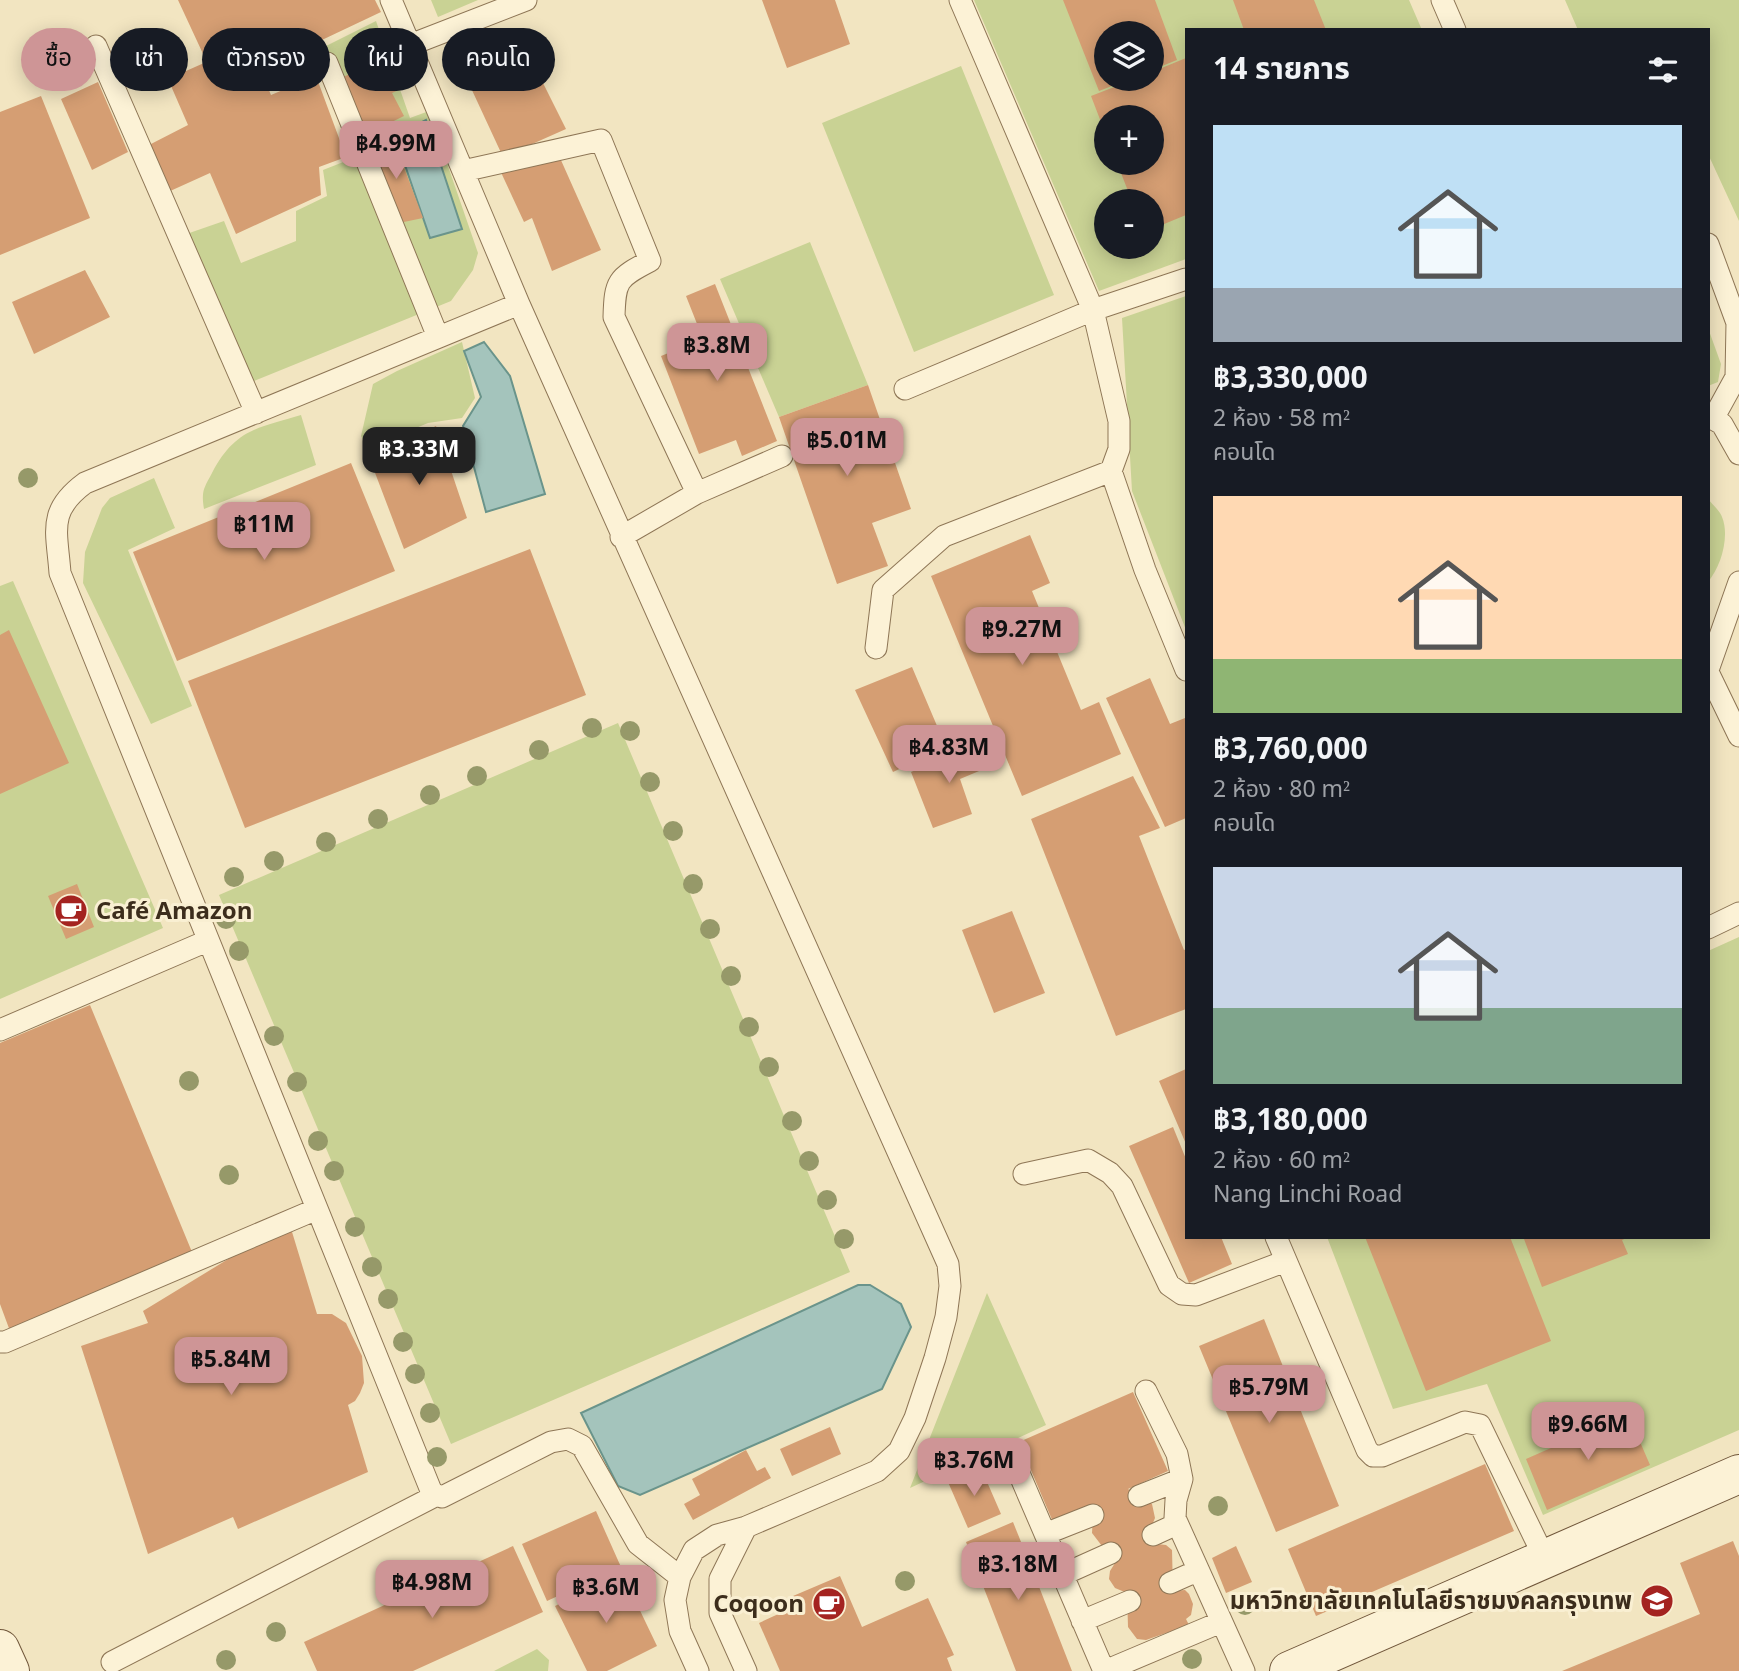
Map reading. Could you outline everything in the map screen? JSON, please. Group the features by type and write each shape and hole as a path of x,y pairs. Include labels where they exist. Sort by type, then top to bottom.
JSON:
{"main road":[{"path":"1289,1671 1739,1474"},
{"path":"0,1649 9,1671"}],"lane":[{"path":"391,0 403,28"},
{"path":"428,38 526,0"},
{"path":"960,0 1093,310 1119,421 1119,449 1111,471 1144,570 1185,668"},
{"path":"1442,0 1454,28"},
{"path":"96,46 256,413"},
{"path":"330,70 439,337"},
{"path":"428,88 621,537 948,1264 950,1286 946,1317 915,1418 899,1451 877,1471 746,1527 717,1535 694,1550 680,1577 675,1600 680,1631 698,1671"},
{"path":"463,171 601,140 650,261 625,274 615,291 614,317 697,493"},
{"path":"1710,249 1737,323 1736,377 1711,420 1722,424 1739,454"},
{"path":"905,389 1093,310 1185,279"},
{"path":"435,1496 60,573 57,523 62,505 68,496 85,483 519,304"},
{"path":"621,537 697,493 782,456"},
{"path":"876,648 883,590 944,536 1111,471"},
{"path":"1710,665 1739,582"},
{"path":"1710,675 1739,736"},
{"path":"1710,927 1739,913"},
{"path":"0,1030 208,941"},
{"path":"1024,1174 1088,1160 1110,1173 1122,1186 1170,1284 1182,1294 1196,1295 1286,1261"},
{"path":"0,1342 317,1209"},
{"path":"1277,1239 1367,1450 1373,1456 1382,1456 1465,1422 1480,1425 1545,1559"},
{"path":"1146,1391 1177,1454 1182,1479 1176,1500 1177,1524 1244,1671"},
{"path":"112,1662 435,1496 442,1497 551,1442 568,1439 582,1446 638,1544 680,1577"},
{"path":"1012,1457 1104,1671 1222,1622"},
{"path":"1139,1496 1182,1479"},
{"path":"1045,1534 1093,1515"},
{"path":"1153,1535 1177,1524"},
{"path":"746,1527 720,1579 720,1613 746,1671"},
{"path":"1062,1575 1111,1553"},
{"path":"1170,1583 1197,1571"},
{"path":"1082,1621 1130,1601"}],"green space":[{"path":"431,0 478,0 438,17"},
{"path":"974,0 1409,0 1421,28 1185,28 1185,259 1099,291"},
{"path":"1565,0 1739,0 1739,221 1710,158 1710,28 1577,28"},
{"path":"376,21 378,28 362,28"},
{"path":"344,37 344,91 401,91 410,118 429,111 478,253 473,270 451,301 254,381 235,376 219,358 172,239 224,221 241,263 296,241 296,211 327,196 323,170 351,159 329,91 330,44"},
{"path":"961,66 1054,295 914,352 822,123"},
{"path":"810,242 868,385 779,417 720,279"},
{"path":"1185,296 1185,627 1132,491 1122,318"},
{"path":"1710,334 1721,364 1718,382 1710,385"},
{"path":"462,342 475,398 462,418 428,423 368,448 361,436 373,384"},
{"path":"301,415 316,465 204,509 205,486 230,447 260,427"},
{"path":"154,478 175,528 128,550 192,706 151,724 83,583 85,552 102,508 110,498"},
{"path":"1710,501 1721,515 1725,533 1720,560 1710,580"},
{"path":"13,581 163,928 0,999 0,586"},
{"path":"618,723 850,1272 451,1444 219,895"},
{"path":"1739,937 1739,1430 1543,1515 1487,1384 1393,1409 1328,1239 1710,1239 1710,950"},
{"path":"987,1293 1046,1425 910,1488"},
{"path":"537,1649 549,1660 548,1671 494,1671"}],"water":[{"path":"426,120 462,229 430,238 395,136"},
{"path":"484,342 510,376 545,494 486,512 463,426 481,397 464,351"},
{"path":"858,1285 870,1285 901,1304 911,1327 882,1389 640,1495 618,1486 581,1413"}],"building":[{"path":"178,0 375,0 381,12 330,36 330,28 202,28 202,52"},
{"path":"762,0 835,0 850,44 787,68"},
{"path":"1063,0 1155,0 1163,21 1094,21 1094,78"},
{"path":"1233,0 1314,0 1325,28 1243,28"},
{"path":"1164,25 1177,60 1164,65"},
{"path":"1185,58 1185,215 1164,224 1164,189 1127,189 1122,175 1164,175 1164,105 1094,105 1091,96 1104,91 1164,91 1164,67"},
{"path":"202,64 202,91 269,91 271,95 280,91 322,91 346,157 319,167 321,195 236,234 210,173 168,192 149,145 188,125 173,91 188,91 188,70"},
{"path":"344,77 344,91 396,91 392,93 404,116 363,136 337,80"},
{"path":"98,82 128,152 92,170 61,99 78,91 96,91"},
{"path":"472,91 547,91 566,129 503,157"},
{"path":"41,96 90,218 0,255 0,112"},
{"path":"393,138 423,218 399,223 368,148"},
{"path":"552,140 601,250 552,271 532,218 524,222 498,166"},
{"path":"85,270 110,317 34,354 12,302"},
{"path":"715,284 777,441 742,456 736,440 699,454 661,356 703,339 686,296"},
{"path":"868,385 911,509 872,523 888,566 837,584 779,417"},
{"path":"436,426 467,518 404,549 369,457"},
{"path":"351,463 395,571 177,661 133,552"},
{"path":"1030,535 1050,583 1032,591 1081,710 1099,702 1121,754 1022,796 931,576"},
{"path":"530,549 586,695 245,828 188,681"},
{"path":"9,630 69,763 0,794 0,635"},
{"path":"912,667 946,747 893,772 855,690"},
{"path":"1150,678 1170,724 1185,718 1185,818 1165,827 1106,698"},
{"path":"981,743 991,766 960,779 972,814 933,828 911,772"},
{"path":"1133,776 1160,828 1139,836 1185,950 1185,1009 1116,1036 1031,819"},
{"name":"Café Amazon","path":"77,884 94,927 66,939 48,896"},
{"path":"1012,911 1045,993 994,1013 962,930"},
{"path":"90,1005 192,1252 10,1331 0,1304 0,1043"},
{"path":"1185,1069 1185,1142 1159,1081"},
{"path":"1173,1127 1185,1157 1185,1239 1222,1239 1232,1264 1189,1283 1129,1146"},
{"path":"289,1222 317,1314 332,1314 346,1323 362,1356 364,1383 355,1401 348,1405 368,1472 238,1529 233,1517 148,1554 81,1346 148,1323 143,1311"},
{"path":"1366,1239 1511,1239 1551,1341 1426,1391"},
{"path":"1524,1239 1624,1239 1622,1240 1628,1254 1542,1287"},
{"path":"1264,1319 1339,1506 1276,1532 1199,1346"},
{"path":"1133,1392 1168,1471 1128,1489 1152,1504 1155,1518 1150,1530 1157,1544 1166,1545 1172,1550 1173,1591 1185,1590 1193,1604 1191,1615 1186,1619 1189,1625 1146,1640 1137,1639 1128,1627 1127,1593 1115,1588 1109,1579 1115,1563 1092,1533 1093,1515 1053,1522 1019,1442"},
{"path":"1628,1414 1650,1465 1547,1510 1526,1459"},
{"path":"830,1427 841,1454 792,1476 780,1449"},
{"path":"746,1450 757,1471 765,1467 771,1478 693,1520 684,1504 700,1495 692,1479"},
{"path":"1485,1464 1514,1531 1316,1616 1288,1549"},
{"path":"981,1468 1001,1514 968,1528 948,1482"},
{"path":"596,1511 621,1567 547,1601 522,1544"},
{"path":"1013,1522 1072,1671 1016,1671 966,1542"},
{"path":"1733,1541 1739,1556 1739,1671 1562,1671 1700,1614 1680,1563"},
{"path":"513,1546 543,1612 413,1671 317,1671 304,1642"},
{"path":"1236,1546 1252,1582 1226,1593 1212,1558"},
{"path":"622,1573 657,1646 607,1671 587,1671 555,1606"},
{"path":"840,1576 862,1627 928,1598 954,1655 947,1658 952,1671 780,1671 759,1623 798,1605 793,1596"}],"place":[{"name":"Café Amazon","path":"71,911"},
{"name":"มหาวิทยาลัยเทคโนโลยีราชมงคลกรุงเทพ","path":"1657,1601"},
{"name":"Coqoon","path":"829,1604"}]}
